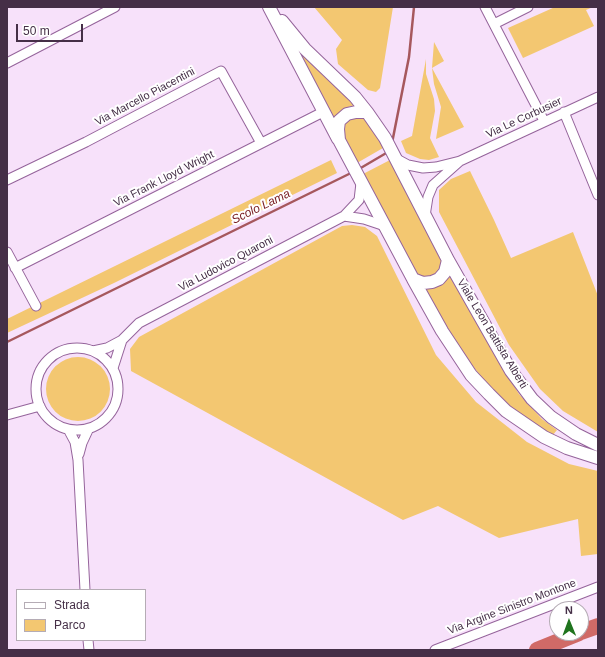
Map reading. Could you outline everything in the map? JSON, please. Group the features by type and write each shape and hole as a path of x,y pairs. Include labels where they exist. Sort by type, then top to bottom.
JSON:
{"main road":[{"path":"270,7 323,112 413,279 442,331 471,375 506,411 544,436 567,448 598,458"},
{"path":"270,7 305,49 355,97 385,138 395,158"},
{"path":"339,140 339,121 347,114 367,112"},
{"name":"Viale Leon Battista Alberti","path":"395,158 448,260 511,371 532,399 563,426 598,446"},
{"path":"413,279 423,283 439,279 445,272 448,260"}],"street":[{"path":"7,63 105,9 115,7"},
{"path":"485,7 544,121"},
{"path":"494,24 528,7"},
{"name":"Via Marcello Piacentini","path":"7,180 86,142 221,71 261,143"},
{"name":"Via Le Corbusier","path":"395,158 408,165 423,168 436,167 460,161 598,97"},
{"name":"Via Frank Lloyd Wright","path":"15,268 323,112"},
{"path":"564,112 598,195"},
{"name":"Via Le Corbusier","path":"425,216 428,197 433,185 460,161"},
{"name":"Via Ludovico Quaroni","path":"93,350 107,348 122,340 139,323 344,216 359,200 361,183"},
{"path":"344,216 364,219 385,226"},
{"path":"7,252 36,306"},
{"name":"Via Ludovico Quaroni","path":"113,368 122,340"},
{"path":"68,348 93,350 104,358 113,368 117,378 118,388 113,408 99,423 89,428 68,429 52,420 40,406 36,395 36,382 40,370 47,360 57,353 68,348"},
{"path":"7,415 40,406"},
{"path":"78,460 82,443 89,428"},
{"path":"68,429 75,442 78,460 85,589"},
{"name":"Via Argine Sinistro Montone","path":"435,650 598,587"}],"green space":[{"path":"314,7 393,7 380,88 376,92 368,90 338,64 336,49 342,40"},
{"path":"555,7 593,7 586,10 594,26 523,58 508,28"},
{"path":"434,42 444,61 432,68"},
{"path":"299,50 359,105 351,106 342,110 334,120"},
{"path":"426,59 426,74 434,99 435,111 430,138 439,157 429,160 420,159 406,153 401,141 412,136"},
{"path":"432,68 464,127 436,139 441,107 434,84"},
{"path":"365,117 369,120 383,148 357,163 342,135 344,123 348,119"},
{"path":"331,160 337,173 114,283 7,333 7,319"},
{"path":"390,160 442,260 439,271 434,276 421,276 415,272 363,174"},
{"path":"470,171 511,258 573,232 598,296 598,432 563,411 540,389 509,345 439,212 439,190 451,179"},
{"path":"352,225 365,227 377,236 436,355 476,402 527,442 569,464 598,471 598,554 581,556 578,519 499,538 438,506 403,520 131,371 130,349 139,337 342,226"},
{"path":"449,273 492,350 519,394 542,419 557,430 552,436 520,416 491,390 460,349 422,287"},
{"path":"78,357 90,359 101,366 108,377 110,389 108,401 101,412 90,419 78,421 66,419 55,412 48,401 46,389 48,377 55,366 66,359"}],"waterway":[{"name":"Scolo Lama","path":"392,143 409,57 414,7"},
{"name":"Scolo Lama","path":"359,169 388,152"},
{"name":"Scolo Lama","path":"7,342 353,172"},
{"path":"589,629 598,626"},
{"path":"537,650 559,641"}]}
